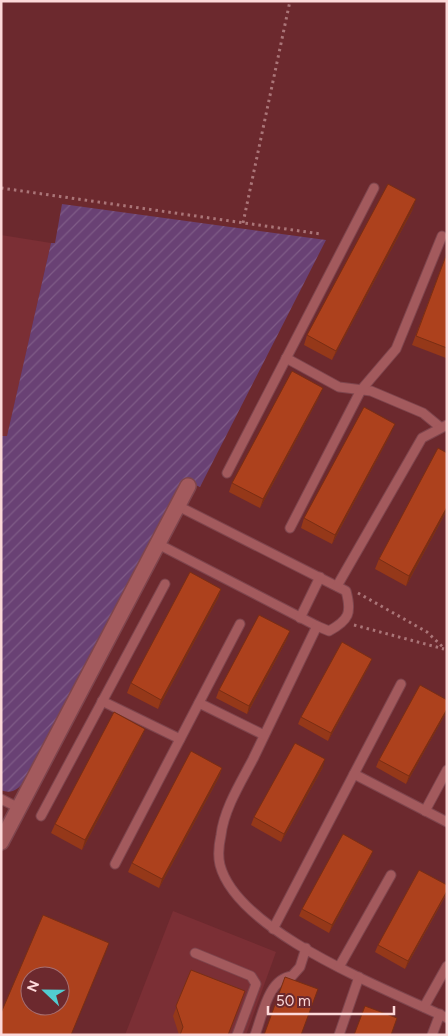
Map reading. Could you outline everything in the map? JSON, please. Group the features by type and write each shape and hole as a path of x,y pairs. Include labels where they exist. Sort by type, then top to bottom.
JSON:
{"street":[{"path":"1,842 188,486"}],"lane":[{"path":"227,473 374,188"},
{"path":"290,528 361,390 396,348 442,236"},
{"path":"286,358 339,388 371,390 423,413 443,426 422,438 338,586"},
{"path":"158,544 317,626 329,631 343,623 350,607 346,591 178,506"},
{"path":"300,618 320,578"},
{"path":"41,816 165,584"},
{"path":"115,864 240,624"},
{"path":"317,626 232,801 221,834 220,864 228,884 245,906 273,929 339,967 443,1016 432,1035"},
{"path":"273,929 401,684"},
{"path":"102,701 180,739"},
{"path":"199,703 264,735"},
{"path":"425,811 447,770"},
{"path":"354,774 447,822"},
{"path":"1,799 18,808"},
{"path":"339,967 391,875"},
{"path":"255,1035 274,984 283,977 292,976 300,966 306,948"},
{"path":"196,953 251,976 256,984 237,1035"},
{"path":"424,1007 447,966"},
{"path":"339,1035 360,976"}],"path":[{"path":"244,223 290,1"},
{"path":"1,188 321,234"},
{"path":"346,591 362,593 427,632 446,649"},
{"path":"343,623 446,649"}],"shaded area":[{"path":"62,204 326,240 200,487 186,481 26,779 15,790 9,792 1,790 1,436 7,436 51,243 55,243"},
{"path":"1,235 51,243 7,437 1,436"},
{"path":"173,911 276,952 246,1035 125,1035"}],"building":[{"path":"388,184 416,199 336,351 307,335"},
{"path":"447,253 447,348 416,336"},
{"path":"292,371 323,388 263,499 232,483"},
{"path":"364,407 395,424 335,535 304,518"},
{"path":"438,448 447,453 447,507 409,576 379,559"},
{"path":"190,572 221,589 161,700 131,683"},
{"path":"259,615 290,631 249,706 219,690"},
{"path":"342,642 372,659 331,733 301,717"},
{"path":"420,685 447,700 447,709 409,776 379,760"},
{"path":"114,712 145,729 85,840 55,824"},
{"path":"295,743 325,759 284,834 254,817"},
{"path":"191,751 222,768 162,879 132,863"},
{"path":"343,834 373,851 332,925 302,909"},
{"path":"419,870 447,885 447,891 408,961 378,945"},
{"path":"43,915 109,943 71,1035 1,1035 1,1013 20,969 20,1016 70,1016 70,966 21,966"},
{"path":"191,970 245,991 228,1035 180,1035 183,1027 176,1006"},
{"path":"285,977 318,989 301,1035 264,1035"},
{"path":"365,1006 397,1018 391,1035 354,1035"}]}
